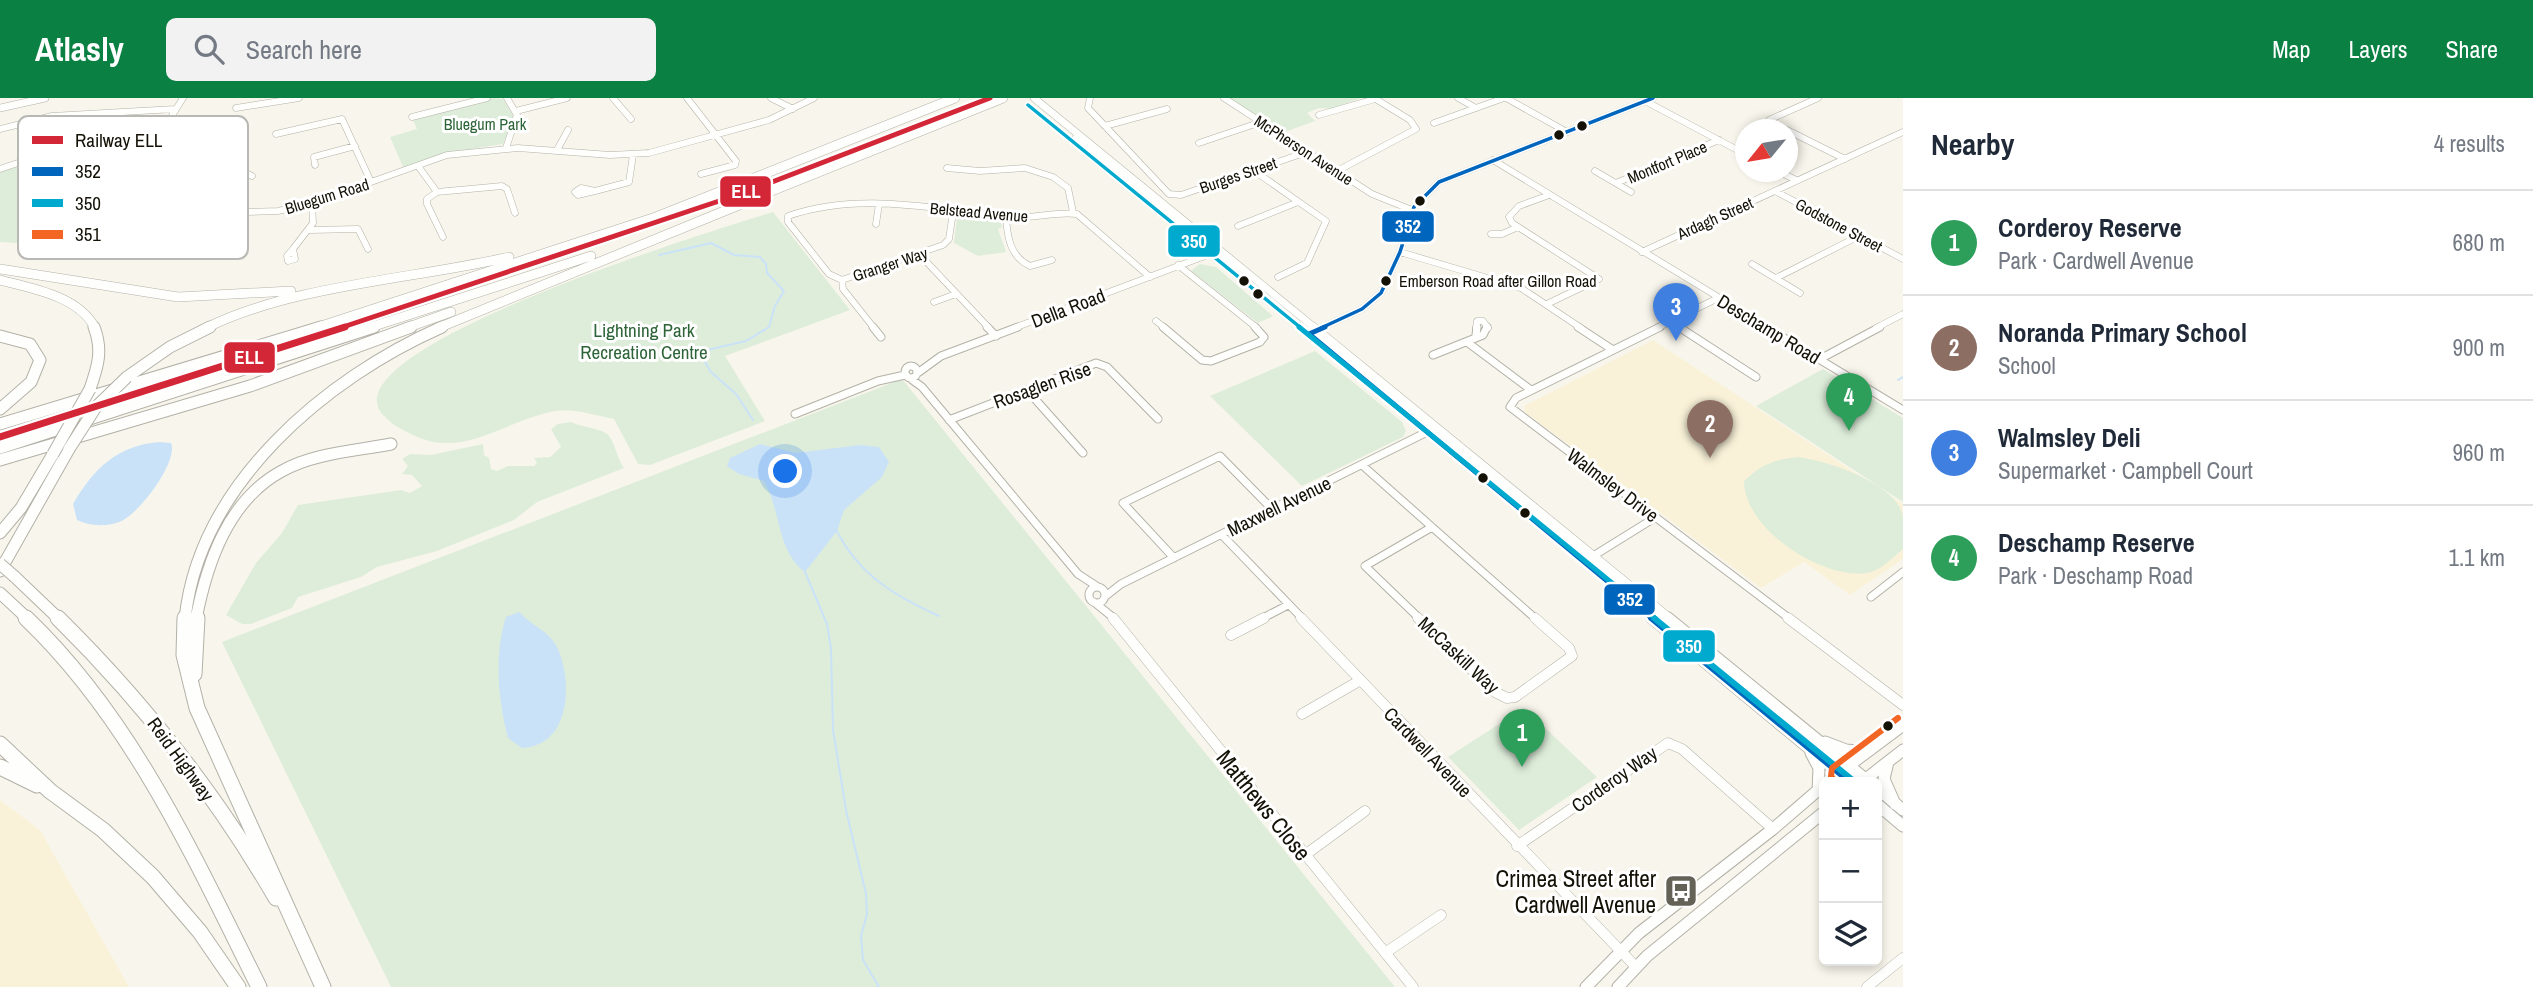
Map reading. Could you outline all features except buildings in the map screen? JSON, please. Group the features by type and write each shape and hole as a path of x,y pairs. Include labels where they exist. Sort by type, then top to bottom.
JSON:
{"highway":[{"path":"0,424 448,285 653,218 956,98"},
{"path":"322,987 215,751 192,693 183,637 194,576 205,546 244,477 296,418 336,385 381,354 440,325 1003,98"},
{"path":"7,574 69,449 96,407 127,377 172,346 230,317 283,300 494,261 740,185"},
{"path":"0,448 464,299 744,203"},
{"path":"0,269 178,297 238,296 359,286"},
{"path":"0,460 250,386 440,316 571,272"},
{"path":"0,280 63,299 86,314 99,334 101,346 101,360 90,388 21,508 0,533"},
{"path":"0,336 18,338 32,345 40,360 37,374 26,388 0,409"},
{"path":"215,751 195,684 194,645 202,594 230,519 257,487 281,471 315,459 391,444"},
{"name":"Reid Highway","path":"0,564 7,574 112,671 171,742 274,894 322,987"},
{"name":"Reid Highway","path":"1,594 73,669 140,759 190,847 259,987"},
{"path":"0,744 50,791 103,830 153,877 200,932 238,987"},
{"path":"0,767 50,791"}],"main road":[{"path":"0,106 27,98"},
{"path":"0,106 45,98"},
{"path":"1027,98 1309,334 1812,735 1848,777"},
{"path":"1034,98 1320,330 1432,430"},
{"path":"1138,192 1147,189"},
{"path":"1588,558 1809,750 1858,777"},
{"path":"1835,777 1903,725"},
{"path":"1812,735 1846,750 1867,752"},
{"path":"1809,750 1821,777"},
{"path":"1871,777 1903,750"},
{"path":"1889,761 1884,779 1899,815"},
{"path":"1586,987 1658,916 1773,829 1819,789"},
{"path":"1882,794 1899,815"},
{"path":"1882,806 1899,815"},
{"path":"1618,987 1636,967 1684,925 1819,816"}],"street":[{"path":"171,116 184,98"},
{"path":"236,108 246,110 299,98"},
{"path":"412,117 487,98"},
{"path":"506,148 517,121 516,111 507,98"},
{"path":"516,111 567,98"},
{"path":"613,98 631,119"},
{"path":"687,98 736,161 735,165 729,168 701,174"},
{"path":"771,98 793,109"},
{"name":"Bluegum Road","path":"248,215 312,203 463,153 506,148 633,155 664,150 769,120 814,98"},
{"path":"1090,98 1088,108 1105,126 1167,109"},
{"name":"McPherson Avenue","path":"1224,98 1385,200 1416,209"},
{"path":"1319,115 1374,98 1410,120 1416,129 1337,171"},
{"path":"1458,98 1476,108"},
{"path":"1434,123 1505,98 1567,132"},
{"path":"1309,334 1356,313 1374,300 1387,284 1422,198 1446,178 1653,98"},
{"path":"1771,119 1818,98"},
{"path":"1644,102 1735,149"},
{"path":"74,115 80,107"},
{"path":"64,116 175,109"},
{"path":"276,134 342,119 346,122 371,182"},
{"path":"1199,143 1261,122"},
{"path":"0,129 18,124"},
{"name":"Burges Street","path":"1105,126 1169,194 1181,195 1307,152"},
{"path":"557,150 568,130"},
{"name":"Ardagh Street","path":"1798,179 1903,132"},
{"path":"1798,136 1845,159"},
{"name":"Montfort Place","path":"1616,183 1718,140"},
{"path":"315,165 314,157 355,146"},
{"path":"598,191 629,182 633,155"},
{"path":"1023,156 1024,166"},
{"name":"Deschamp Road","path":"1493,160 1903,410"},
{"path":"0,169 18,163"},
{"path":"418,166 437,192"},
{"path":"947,168 972,173 1024,166 1039,168 1064,184 1070,192 1073,212 1083,216 1150,277"},
{"path":"1253,170 1322,217 1325,224 1307,263 1278,277"},
{"name":"Montfort Place","path":"1595,171 1631,192"},
{"path":"248,174 252,176"},
{"name":"Ardagh Street","path":"1642,252 1792,182"},
{"path":"443,237 427,204 430,196 437,192 502,186 507,189 515,213"},
{"name":"Godstone Street","path":"1775,191 1903,259"},
{"path":"1547,304 1599,279 1518,227 1509,217 1513,211 1549,195"},
{"path":"1238,226 1298,202"},
{"path":"293,250 310,230 316,215 312,203"},
{"name":"Belstead Avenue","path":"842,280 829,274 786,218 831,204 915,205 953,212 1006,216 1046,217 1073,212"},
{"path":"876,225 879,204"},
{"name":"Granger Way","path":"842,280 920,255 946,243 953,212"},
{"path":"1006,216 1007,234 1019,260 1030,266 1052,260"},
{"path":"1491,234 1502,234 1518,227"},
{"path":"310,230 358,229 368,249"},
{"path":"1776,278 1859,236"},
{"name":"Della Road","path":"919,373 931,362 1221,250"},
{"path":"1400,252 1498,279 1547,304 1613,350"},
{"path":"920,255 996,336"},
{"path":"1752,264 1800,293"},
{"path":"1156,321 1202,360 1212,361 1260,342 1264,337 1256,327 1178,265"},
{"path":"842,280 843,289 881,337"},
{"path":"933,302 956,294"},
{"name":"Walmsley Drive","path":"1718,298 1531,390 1516,398 1510,407 1903,705"},
{"path":"1820,359 1903,314"},
{"path":"1672,322 1756,377"},
{"path":"1433,355 1467,342 1476,335"},
{"path":"1467,342 1531,390"},
{"name":"Rosaglen Rise","path":"949,420 1090,364 1102,364 1158,419"},
{"path":"795,414 878,381 907,373 915,367 919,373"},
{"name":"Matthews Close","path":"907,373 922,387 1078,574 1091,598 1117,621 1413,987"},
{"name":"Matthews Close","path":"919,373 922,387"},
{"path":"1027,390 1083,453"},
{"name":"Maxwell Avenue","path":"1103,592 1432,430"},
{"path":"1174,558 1123,503 1220,456 1272,509"},
{"name":"McCaskill Way","path":"1363,465 1433,527 1569,648 1572,656 1516,697 1507,698 1495,692 1365,566 1433,527"},
{"path":"1588,558 1656,517"},
{"name":"Cardwell Avenue","path":"1222,535 1517,846 1636,967"},
{"path":"1871,597 1903,572"},
{"name":"Matthews Close","path":"1078,574 1103,592 1117,621"},
{"path":"1091,589 1103,592 1102,601 1091,598 1091,589"},
{"path":"1231,635 1288,605"},
{"path":"1302,714 1359,681"},
{"name":"Corderoy Way","path":"1517,846 1668,743 1682,749 1773,829"},
{"path":"1305,855 1350,825 1365,811"},
{"path":"1385,953 1441,915"},
{"path":"1867,987 1903,958"}],"shaded area":[{"path":"1653,340 1903,504 1903,559 1850,595 1804,562 1761,588 1525,412 1524,406"},
{"path":"0,800 40,830 129,987 0,987"}],"green space":[{"name":"Bluegum Park","path":"493,98 503,99 514,117 503,144 465,150 404,169 390,137 417,129 413,120 423,116"},
{"path":"1229,98 1361,98 1331,109 1319,108 1307,113 1315,121 1282,133"},
{"path":"18,167 18,243 0,242 0,172"},
{"name":"Lightning Park Recreation Centre","path":"773,212 850,310 725,356 765,421 650,465 638,464 614,419 585,413 556,411 541,414 477,438 445,443 410,434 383,415 381,388 412,357 468,325 614,265"},
{"path":"957,218 1000,219 1002,227 998,229 1006,252 978,256 954,243"},
{"path":"1200,264 1216,267 1273,316 1258,323 1191,271"},
{"path":"1315,351 1402,422 1406,431 1403,437 1302,486 1210,396"},
{"path":"1823,369 1903,418 1903,502 1756,406"},
{"path":"902,379 1395,987 391,987 222,642"},
{"path":"571,422 606,433 624,468 537,502 514,520 437,551 377,567 361,577 298,597 292,608 251,624 242,624 226,615 256,563 282,533 298,505 401,490 410,493 422,486 412,475 402,474 408,466 402,459 410,454 431,455 483,444 484,455 489,458 491,469 497,471 508,466 534,466 537,463 534,458 550,457 561,447 551,429 558,424"},
{"path":"1799,457 1843,469 1888,493 1898,504 1903,516 1903,549 1877,570 1849,573 1808,560 1771,533 1757,517 1747,499 1744,481 1769,463"},
{"path":"1524,708 1597,777 1519,830 1448,757"}],"water":[{"path":"160,442 171,443 169,462 155,487 136,510 127,518 108,525 92,525 77,520 73,504 99,469 120,453"},
{"path":"760,444 795,453 860,445 879,447 889,462 882,477 844,510 837,531 805,572 789,553 784,542 764,481 739,474 727,466 730,458"},
{"path":"519,612 555,643 563,663 566,695 564,711 550,737 538,745 522,748 508,738 499,678 500,646 506,617"}],"waterway":[{"path":"659,255 711,243 734,255 760,257 766,264 767,273 784,291 775,306 769,327 746,341 707,350 702,357 711,372 736,394 753,420"},
{"path":"1898,380 1903,377"},
{"path":"837,531 867,572 893,592 939,616"},
{"path":"805,572 827,624 831,649 833,730 846,810 866,894 867,914 861,936 863,960 879,987"}],"rail line":[{"name":"ELL","path":"0,437 374,318 622,235 746,192 990,98"}],"transit line":[{"name":"352","path":"1653,98 1439,182 1414,207 1400,252 1381,293 1362,309 1309,334 1844,777"},
{"name":"350","path":"1028,105 1849,777"},
{"name":"351","path":"1832,777 1832,768 1898,718"}],"place":[{"name":"Emberson Road after Gillon Road","path":"1386,281"},
{"name":"Walmsley Deli","path":"1676,341"},
{"name":"Deschamp Reserve","path":"1849,431"},
{"name":"Noranda Primary School","path":"1710,458"},
{"name":"Corderoy Reserve","path":"1522,767"},
{"name":"Crimea Street after Cardwell Avenue","path":"1681,891"}]}
